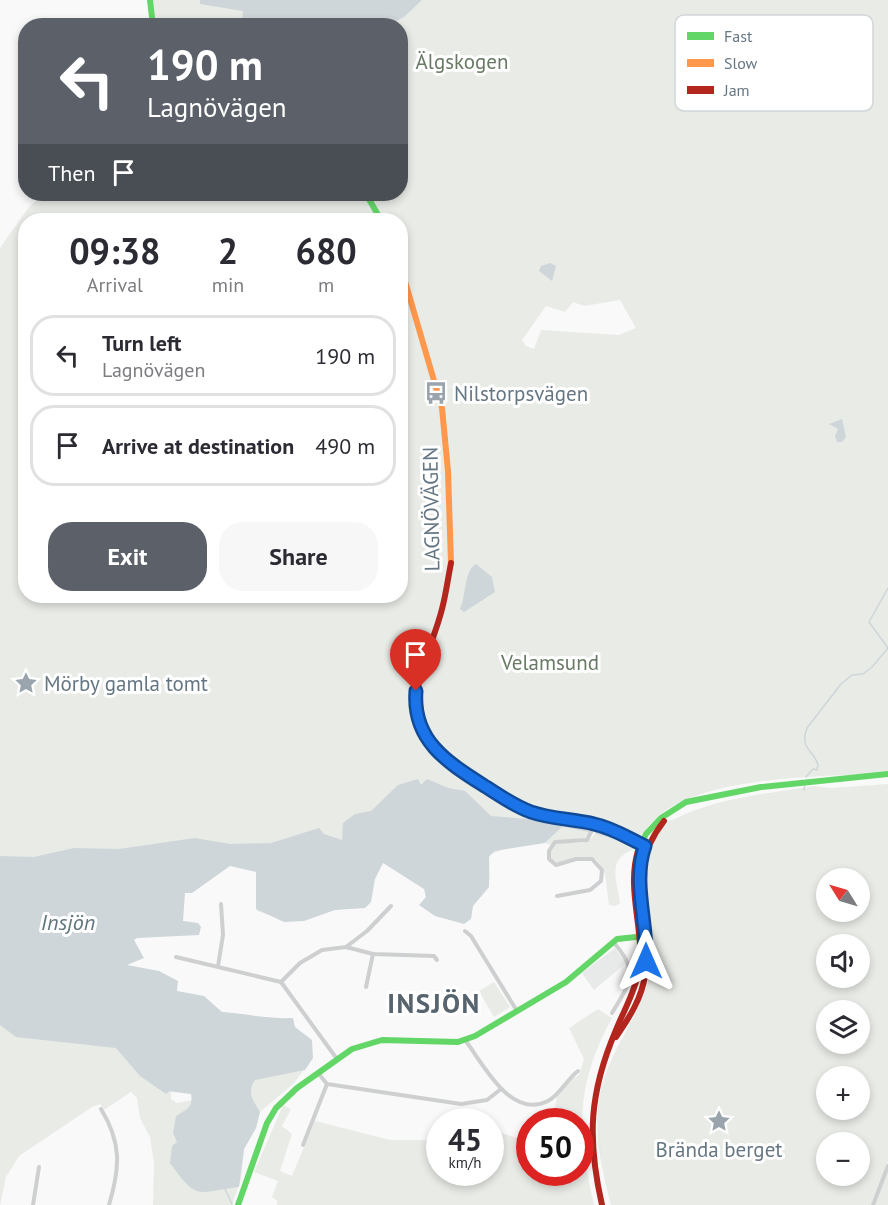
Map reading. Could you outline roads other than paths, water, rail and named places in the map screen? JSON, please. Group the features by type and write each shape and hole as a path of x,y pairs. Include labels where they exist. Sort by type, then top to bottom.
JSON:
{"main road":[{"path":"150,0 152,18"},
{"name":"LAGNÖVÄGEN","path":"408,292 443,415 448,471 451,562 442,609 418,682 416,712 420,729 432,747 448,762 510,803 540,815 643,845"},
{"path":"602,1205 592,1160 589,1125 595,1086 612,1043 642,986 646,970 640,880 643,845 668,817 690,802 762,785 888,774"},
{"path":"238,1205 272,1115 288,1095 337,1059 356,1047 382,1040 431,1043 465,1040 483,1033 566,982 612,942 643,936"}],"street":[{"path":"557,896 590,890 601,881 602,870 592,860 576,860 556,865 549,859 549,851 555,842 584,841 594,830"},
{"path":"218,966 223,935 221,903"},
{"path":"346,947 367,931 391,906"},
{"path":"465,930 518,1012"},
{"path":"612,942 625,955 630,974 625,990 612,1013"},
{"path":"281,982 306,958 322,950 346,947 373,954 434,956 437,960"},
{"path":"366,987 373,954"},
{"path":"176,957 281,982 337,1059"},
{"path":"465,1040 501,1089 520,1102 545,1102 552,1098 578,1071"},
{"path":"318,1073 327,1084 461,1104 487,1100 501,1089"},
{"path":"303,1146 327,1084"},
{"path":"101,1109 112,1128 117,1149 115,1185 109,1205"},
{"path":"873,1205 888,1166"},
{"path":"33,1205 39,1167"}],"water":[{"path":"200,0 421,0 402,18 242,18 243,11 200,4"},
{"path":"550,263 556,266 552,281 539,271 541,266"},
{"path":"842,419 846,437 842,442 837,442 835,436 838,429 829,424"},
{"path":"476,564 492,577 495,592 464,612 460,609 467,578"},
{"name":"Insjön","path":"418,779 421,785 427,779 448,788 465,791 491,816 564,822 563,826 545,843 494,851 489,857 489,887 473,906 471,919 464,924 435,916 419,905 426,897 424,889 383,863 375,879 371,902 365,908 335,910 304,921 284,922 256,909 256,872 230,866 192,893 185,893 183,921 198,923 201,927 199,935 134,940 144,958 127,965 159,971 178,981 177,991 204,996 222,1012 293,1018 295,1027 312,1040 313,1058 305,1070 255,1080 252,1085 252,1097 260,1112 256,1128 244,1149 239,1187 199,1192 187,1184 170,1163 172,1146 177,1142 173,1133 176,1116 190,1106 191,1094 170,1091 166,1094 140,1076 116,1048 16,1037 0,1025 0,856 34,857 74,848 119,849 195,838 230,844 271,843 319,828 324,834 342,840 343,823 355,814 371,811 398,785"}],"waterway":[{"path":"806,777 813,769 817,770 818,765 806,745 807,728 841,684 852,675 863,674 888,648 869,622 888,588"},
{"path":"804,790 805,784"},
{"path":"563,826 588,831"},
{"path":"596,833 625,841 628,845"},
{"path":"225,1189 232,1204"}],"place":[{"name":"Nilstorpsvägen","path":"436,393"},
{"name":"Mörby gamla tomt","path":"26,683"},
{"name":"Brända berget","path":"719,1121"}],"district":[{"name":"INSJÖN","path":"434,1003"}],"park label":[{"name":"Älgskogen","path":"462,61"},
{"name":"Velamsund","path":"550,662"}]}
